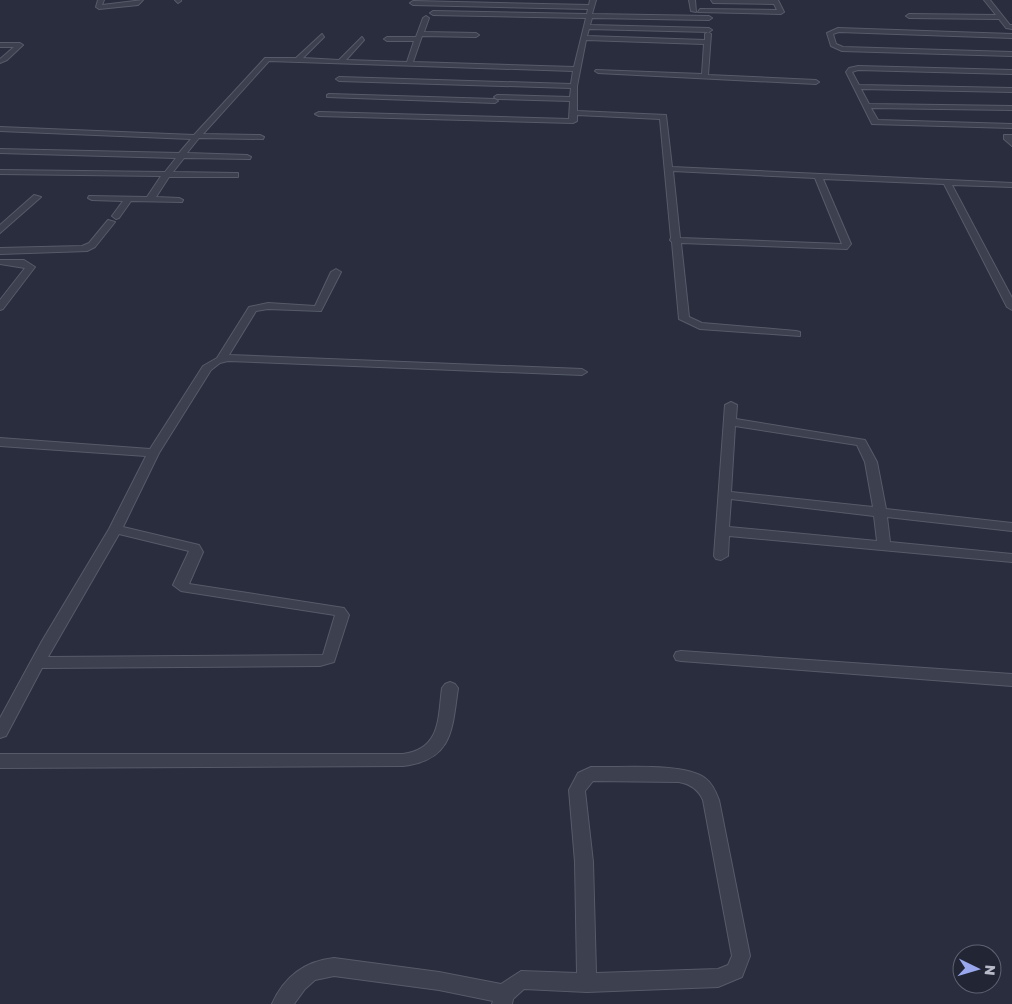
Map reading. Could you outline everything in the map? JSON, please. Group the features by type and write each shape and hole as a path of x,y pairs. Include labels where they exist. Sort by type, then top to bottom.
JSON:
{"street":[{"path":"101,0 99,7 138,3 140,0"},
{"path":"692,0 694,11"},
{"path":"413,3 474,1 590,9 711,13 781,12 776,1 713,0 711,13 708,30 705,77"},
{"path":"986,0 1010,27 1012,34 838,30 830,33 830,38 833,45 846,49 1012,54"},
{"path":"737,1 741,12"},
{"path":"319,114 574,120 574,86 590,9"},
{"path":"433,13 590,9 711,13"},
{"path":"909,16 1001,17"},
{"path":"409,64 426,18"},
{"path":"585,27 708,30"},
{"path":"387,39 476,35"},
{"path":"298,60 322,36"},
{"path":"583,38 708,42"},
{"path":"340,62 362,39"},
{"path":"0,45 20,46 0,61"},
{"path":"150,199 166,174 197,136 268,60 577,69"},
{"path":"359,115 386,63"},
{"path":"492,119 505,67"},
{"path":"1012,72 851,69 849,72 873,121 1012,126"},
{"path":"598,71 816,82"},
{"path":"340,79 574,86"},
{"path":"858,87 1012,90"},
{"path":"329,96 574,99"},
{"path":"866,106 1012,108"},
{"path":"575,113 663,117 670,169 674,240 684,320 700,326 796,334"},
{"path":"0,130 260,137"},
{"path":"1012,137 1007,137 1012,144"},
{"path":"0,151 247,157"},
{"path":"670,169 1012,184"},
{"path":"0,172 235,175"},
{"path":"674,240 844,247 847,244 841,226 818,176"},
{"path":"947,182 1012,307"},
{"path":"0,230 38,197"},
{"path":"92,198 179,200"},
{"path":"0,251 84,249 92,245 129,199"},
{"path":"0,307 30,267 24,263 3,262"},
{"path":"222,358 252,309 268,306 318,309 336,272"},
{"path":"1,727 115,529 153,453 202,376 216,361 222,358 332,360 582,372"},
{"path":"721,556 731,405"},
{"path":"731,422 861,442 867,448 875,479 884,547"},
{"path":"0,442 153,453"},
{"path":"726,495 1012,527"},
{"path":"37,663 320,661 329,658 342,616 339,611 186,588 180,585 196,552 194,548 115,529"},
{"path":"722,531 1012,558"},
{"path":"681,656 1012,680"},
{"path":"0,760 403,760 423,756 432,750 441,739 450,688"},
{"path":"282,1004 309,971 317,967 334,967 439,981 503,999 521,980 587,983 718,978 735,971 740,965 741,956 710,800 702,784 691,777 679,775 591,774 579,783 577,790 583,834 587,893 587,983"}]}
